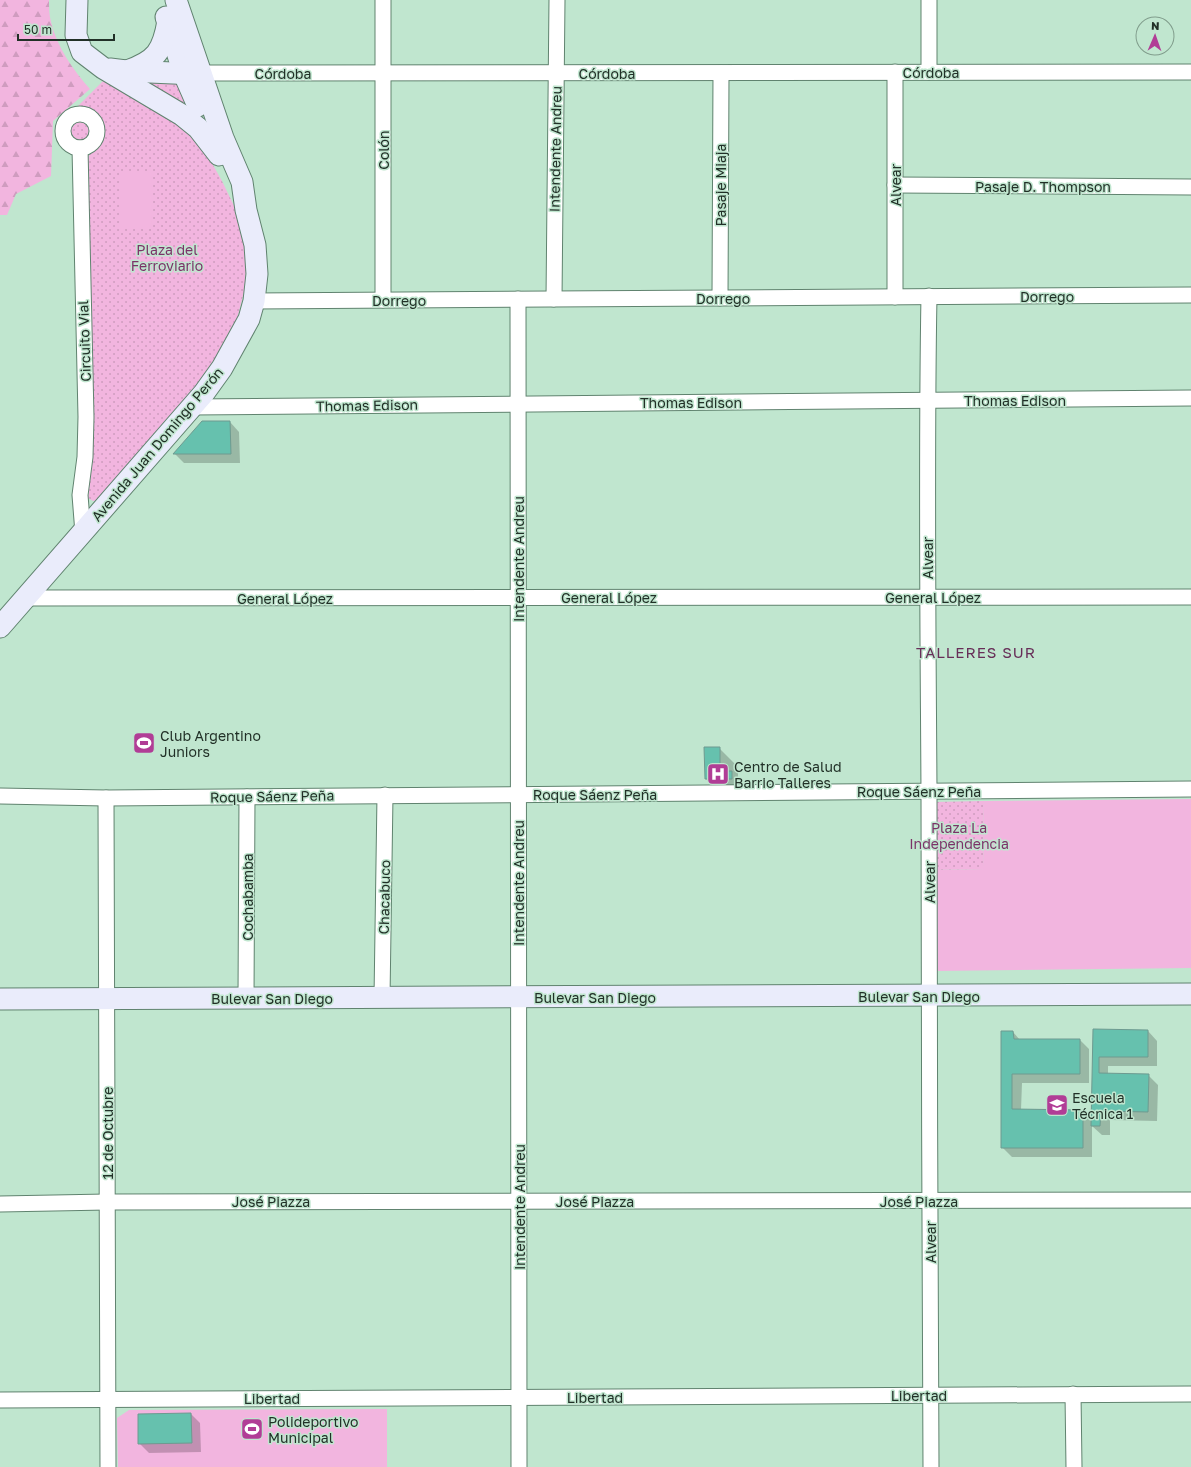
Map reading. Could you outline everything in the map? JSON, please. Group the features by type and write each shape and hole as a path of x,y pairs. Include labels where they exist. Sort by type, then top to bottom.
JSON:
{"street":[{"name":"Córdoba","path":"77,0 76,35 82,52 103,68 126,71 192,74 1191,72"},
{"name":"Avenida Juan Domingo Perón","path":"0,628 191,407 222,368 249,319 254,301 257,274 255,245 246,210 242,182 168,21 161,0"},
{"name":"Avenida Juan Domingo Perón","path":"176,0 192,74 219,155 231,185 246,210"},
{"name":"Colón","path":"383,0 383,300"},
{"name":"Intendente Andreu","path":"554,299 557,0"},
{"path":"929,0 929,72"},
{"path":"126,71 143,65 158,52 165,37 168,21"},
{"path":"103,68 182,115 198,128 219,155"},
{"name":"Alvear","path":"895,72 895,297"},
{"name":"Pasaje Miaja","path":"720,298 721,73"},
{"name":"Circuito Vial","path":"80,148 86,417 85,457 80,494 83,533"},
{"name":"Pasaje D. Thompson","path":"895,186 1191,188"},
{"name":"Dorrego","path":"254,301 1191,295"},
{"name":"Alvear","path":"929,296 927,400 927,597 931,1467"},
{"name":"Intendente Andreu","path":"518,299 519,1467"},
{"name":"Thomas Edison","path":"191,407 1191,398"},
{"name":"General López","path":"26,598 1191,597"},
{"name":"Roque Sáenz Peña","path":"0,796 106,798 1191,789"},
{"name":"Chacabuco","path":"382,998 385,795"},
{"name":"Cochabamba","path":"246,998 247,797"},
{"name":"12 de Octubre","path":"106,798 108,1467"},
{"name":"Bulevar San Diego","path":"0,999 1191,994"},
{"name":"José Piazza","path":"0,1204 519,1200 1191,1200"},
{"path":"1073,1394 1074,1467"},
{"name":"Libertad","path":"0,1400 519,1399 1191,1394"}],"green space":[{"path":"0,0 49,0 50,19 61,49 90,89 53,121 51,176 16,194 7,215 0,215"},
{"path":"136,78 177,78 194,113"},
{"name":"Plaza del Ferroviario","path":"104,80 187,130 199,140 236,210 244,234 247,261 244,292 237,319 222,354 196,389 99,500 93,501 88,498 93,457 93,420 88,157 100,138 101,130 98,116 88,110 76,108"},
{"path":"76,122 84,122 89,127 87,138 84,140 76,140 71,135 71,127"},
{"path":"119,172 151,172 152,227 119,227"},
{"path":"1191,799 1191,968 936,971 935,870 984,869 983,801"},
{"name":"Plaza La Independencia","path":"983,801 984,869 935,870 934,802"},
{"name":"Polideportivo Municipal","path":"387,1409 387,1467 118,1467 117,1418 129,1410"}],"building":[{"path":"202,421 230,421 231,454 173,454"},
{"path":"704,747 720,747 720,771 732,771 732,779 705,779"},
{"path":"1093,1029 1148,1030 1148,1057 1099,1057 1099,1073 1149,1074 1148,1112 1101,1111 1100,1126 1091,1126"},
{"path":"1001,1031 1013,1031 1014,1039 1080,1039 1080,1074 1012,1074 1012,1109 1083,1110 1083,1148 1001,1148"},
{"path":"191,1413 192,1443 138,1444 138,1414"}],"place":[{"name":"Club Argentino Juniors","path":"144,743"},
{"name":"Centro de Salud Barrio Talleres","path":"718,774"},
{"name":"Escuela Técnica 1","path":"1057,1105"},
{"name":"Polideportivo Municipal","path":"252,1429"}],"district":[{"name":"TALLERES SUR","path":"976,652"}]}
